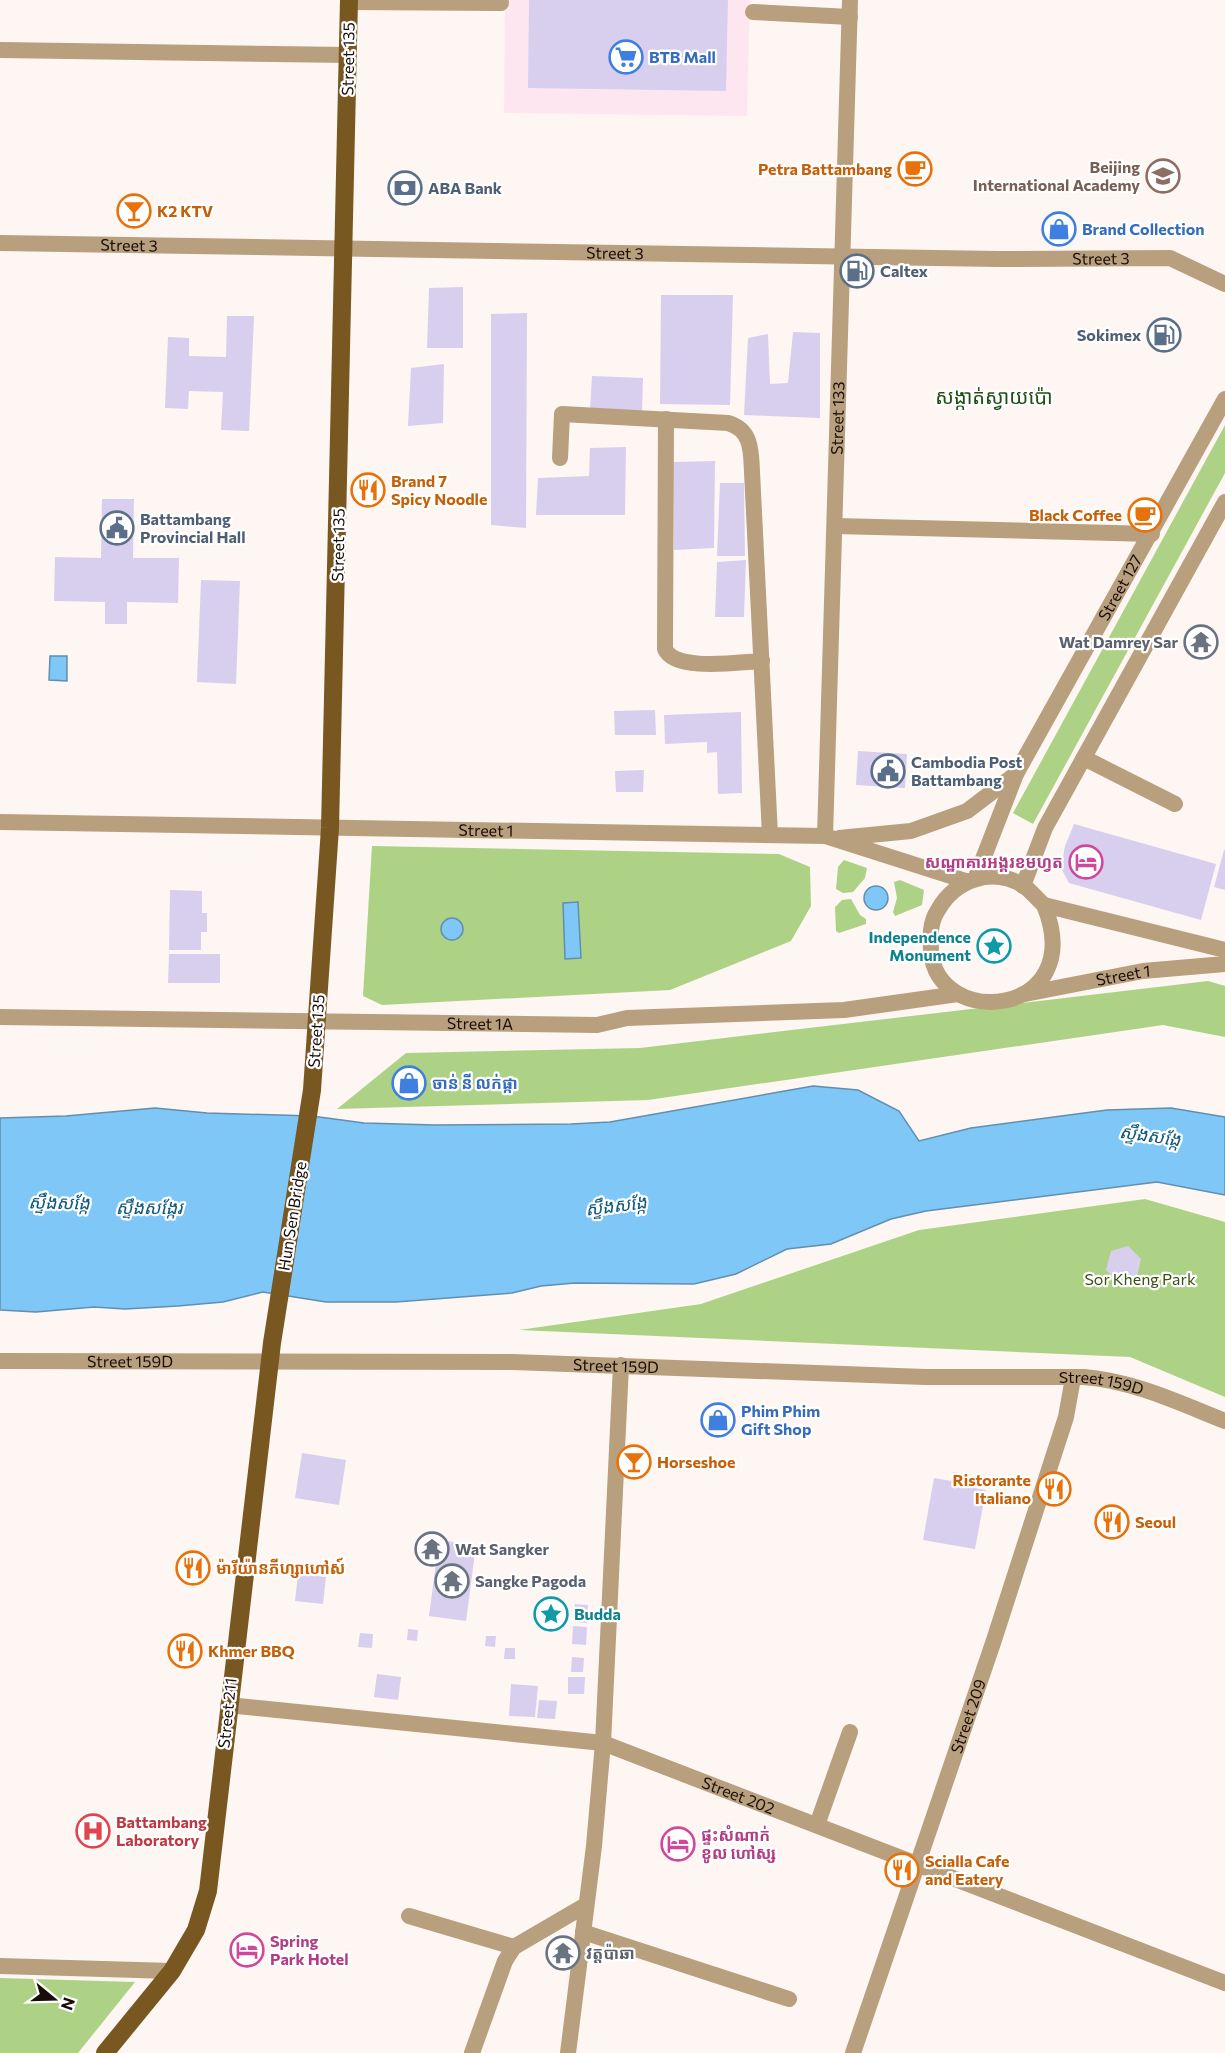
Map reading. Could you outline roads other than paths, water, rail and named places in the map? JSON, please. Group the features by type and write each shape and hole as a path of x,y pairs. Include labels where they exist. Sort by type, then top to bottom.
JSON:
{"main road":[{"name":"Street 135","path":"312,1090 330,828 349,1"},
{"name":"Hun Sen Bridge","path":"272,1343 312,1090"},
{"name":"Street 211","path":"105,2053 172,1971 196,1930 208,1891 272,1343"}],"street":[{"path":"349,1 501,3"},
{"path":"753,12 850,8"},
{"name":"Street 133","path":"828,837 850,8"},
{"path":"0,50 348,55"},
{"name":"Street 3","path":"0,243 844,256 1170,258 1225,284"},
{"name":"Street 127","path":"971,879 1016,774 1152,534 1225,399"},
{"path":"560,458 562,414 728,423 738,426 746,433 753,472 770,835"},
{"path":"666,419 664,649 668,656 684,662 700,664 762,661"},
{"path":"1023,886 1045,828 1225,502"},
{"path":"835,526 1152,534"},
{"path":"1084,758 1175,804"},
{"path":"828,837 911,831 966,811 1016,774"},
{"name":"Street 1","path":"0,822 828,837 971,879"},
{"path":"971,879 1005,879 1023,886 1044,905 1053,928 1053,954 1043,977 1024,994 1002,1003 979,1002 958,994 941,978 931,956 930,933 937,910 952,892 971,879"},
{"path":"1044,905 1225,950"},
{"name":"Street 1","path":"1024,994 1143,971 1225,964"},
{"name":"Street 1A","path":"0,1017 597,1025 627,1018 680,1018 844,1010 958,994"},
{"name":"Street 159D","path":"0,1361 513,1362 925,1377 1109,1379 1225,1421"},
{"path":"568,2053 594,1846 603,1743 621,1365"},
{"name":"Street 209","path":"852,2053 993,1643 1066,1417 1073,1378"},
{"name":"Street 202","path":"228,1705 603,1743 1225,1983"},
{"path":"817,1826 850,1732"},
{"path":"472,2053 505,1961 514,1947 586,1905"},
{"path":"409,1916 514,1947"},
{"path":"583,1932 789,1999"},
{"path":"0,1966 172,1971"}],"water":[{"path":"50,656 67,656 67,681 49,680"},
{"path":"876,886 884,890 888,898 884,906 876,910 868,906 864,898 868,890"},
{"path":"578,902 581,958 565,959 563,903"},
{"path":"452,918 460,921 463,929 460,937 452,940 444,937 441,929 444,921"},
{"name":"ស្ទឹងសង្កែរ","path":"813,1086 858,1090 899,1111 919,1141 971,1128 1107,1110 1171,1108 1225,1117 1225,1195 1157,1182 926,1211 891,1219 831,1244 787,1249 736,1274 694,1284 575,1283 541,1286 512,1293 396,1302 326,1302 263,1292 223,1302 178,1306 125,1309 94,1307 36,1312 0,1310 0,1118 66,1116 155,1108 207,1113 312,1116 364,1123 571,1124 610,1122"}],"place":[{"name":"BTB Mall","path":"626,57"},
{"name":"Petra Battambang","path":"915,169"},
{"name":"Beijing International Academy","path":"1163,176"},
{"name":"ABA Bank","path":"405,188"},
{"name":"K2 KTV","path":"134,211"},
{"name":"Brand Collection","path":"1059,229"},
{"name":"Caltex","path":"857,271"},
{"name":"Sokimex","path":"1164,335"},
{"name":"Brand 7 Spicy Noodle","path":"368,490"},
{"name":"Black Coffee","path":"1145,515"},
{"name":"Battambang Provincial Hall","path":"117,528"},
{"name":"Wat Damrey Sar","path":"1201,642"},
{"name":"Cambodia Post Battambang","path":"888,771"},
{"name":"សណ្ឋាគារអង្គរខមហ្វត","path":"1086,862"},
{"name":"Independence Monument","path":"994,946"},
{"name":"ចាន់ នី លក់ផ្កា","path":"409,1083"},
{"name":"Phim Phim Gift Shop","path":"718,1420"},
{"name":"Horseshoe","path":"634,1462"},
{"name":"Ristorante Italiano","path":"1054,1489"},
{"name":"Seoul","path":"1112,1522"},
{"name":"Wat Sangker","path":"432,1549"},
{"name":"ម៉ារីយ៉ានភីហ្សាហៅស៍","path":"193,1568"},
{"name":"Sangke Pagoda","path":"452,1581"},
{"name":"Budda","path":"551,1614"},
{"name":"Khmer BBQ","path":"185,1651"},
{"name":"Battambang Laboratory","path":"93,1831"},
{"name":"ផ្ទះសំណាក់ ខូល ហៅស្ស","path":"678,1844"},
{"name":"Scialla Cafe and Eatery","path":"902,1870"},
{"name":"Spring Park Hotel","path":"247,1950"},
{"name":"វត្តប៉ាឆា","path":"563,1953"}],"district":[{"name":"សង្កាត់ស្វាយប៉ោ","path":"994,397"}],"water label":[{"name":"ស្ទឹងសង្កែ","path":"1150,1136"},
{"name":"ស្ទឹងសង្កែ","path":"59,1203"},
{"name":"ស្ទឹងសង្កែ","path":"616,1206"}],"park label":[{"name":"Sor Kheng Park","path":"1140,1279"}]}
